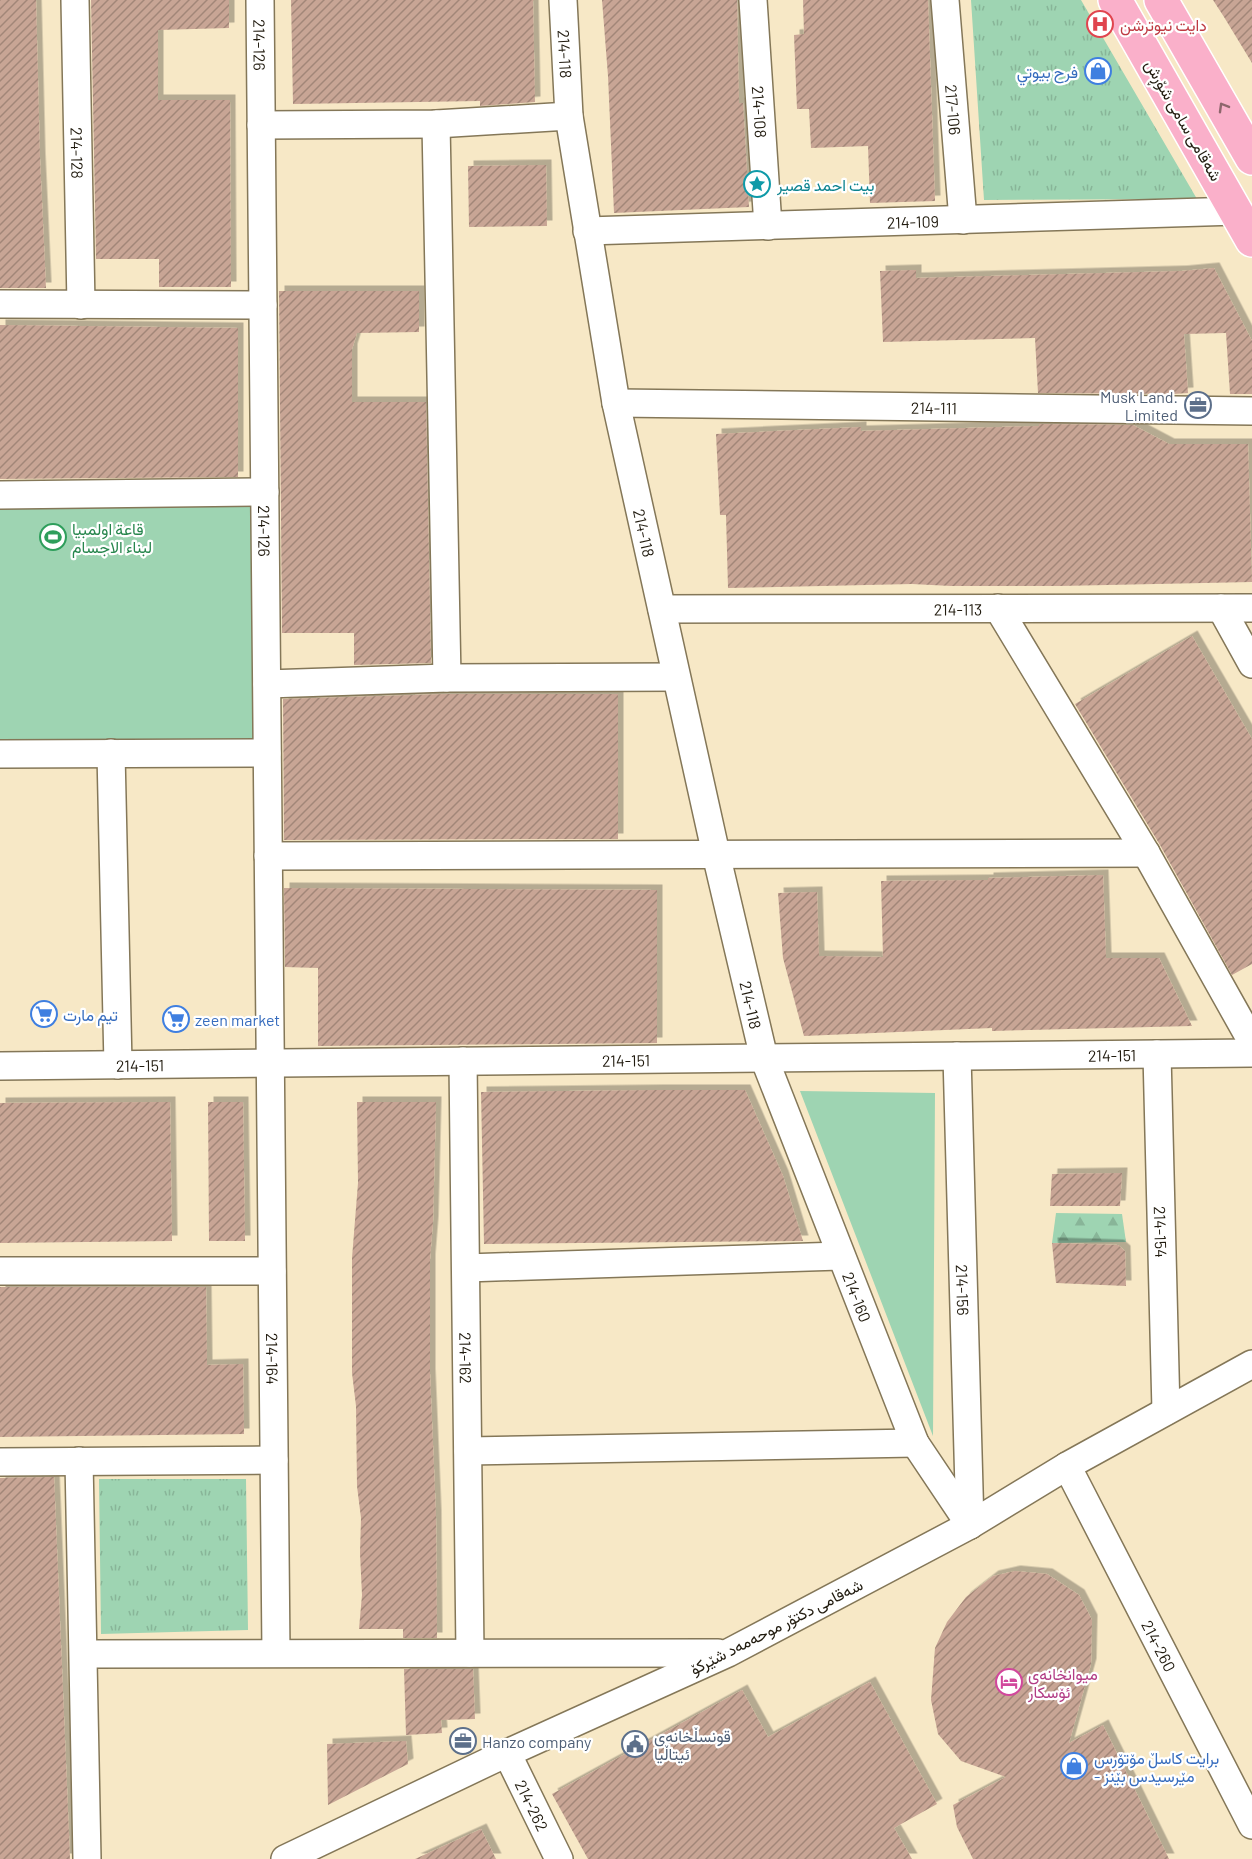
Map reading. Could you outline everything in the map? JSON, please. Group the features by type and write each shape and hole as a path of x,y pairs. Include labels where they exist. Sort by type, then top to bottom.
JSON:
{"main road":[{"name":"شەقامی سامی شۆڕش","path":"1115,0 1252,240"},
{"path":"1161,0 1252,158"}],"street":[{"name":"214-128","path":"75,0 81,305"},
{"name":"214-126","path":"260,0 270,1063"},
{"name":"214-118","path":"563,0 569,116 616,403 676,677 764,1058"},
{"name":"214-108","path":"753,0 768,226"},
{"name":"217-106","path":"945,0 963,220"},
{"path":"261,125 436,124 569,116"},
{"path":"436,124 447,678"},
{"name":"214-109","path":"587,231 1236,211"},
{"path":"0,304 263,305"},
{"name":"214-111","path":"616,403 1252,411"},
{"path":"0,495 265,492"},
{"path":"998,608 1146,854 1252,1042"},
{"path":"1221,608 1252,664"},
{"name":"214-113","path":"662,609 1252,608"},
{"path":"267,684 447,678 676,677"},
{"path":"111,753 118,1065"},
{"path":"0,754 267,753"},
{"path":"268,856 1146,854"},
{"name":"214-151","path":"0,1066 1252,1053"},
{"name":"214-154","path":"1157,1054 1166,1411"},
{"name":"214-156","path":"957,1056 970,1525"},
{"name":"214-160","path":"764,1058 915,1443 970,1525"},
{"name":"214-162","path":"464,1061 470,1653"},
{"name":"214-164","path":"270,1063 276,1653"},
{"path":"466,1268 840,1256"},
{"path":"0,1271 272,1272"},
{"name":"شەقامی دکتۆر موحەمەد شێرکۆ","path":"285,1859 507,1753 728,1653 970,1525 1067,1466 1252,1364"},
{"path":"468,1451 915,1443"},
{"path":"0,1462 274,1460"},
{"path":"79,1461 87,1859"},
{"name":"214-260","path":"1067,1466 1252,1825"},
{"path":"84,1654 728,1653"},
{"name":"214-262","path":"507,1753 559,1859"}],"green space":[{"path":"971,0 1081,0 1197,199 984,200"},
{"path":"0,492 265,492 267,753 0,754"},
{"path":"800,1091 935,1093 933,1436"},
{"path":"1056,1213 1122,1214 1126,1242 1052,1243"},
{"path":"99,1479 246,1479 248,1630 101,1634"}],"building":[{"path":"0,0 36,0 46,288 0,288"},
{"path":"91,0 229,0 229,28 158,30 158,100 230,100 231,287 159,287 159,259 96,259"},
{"path":"291,0 533,0 535,102 480,106 480,101 293,104"},
{"path":"602,0 737,0 739,103 743,103 749,207 614,213"},
{"path":"803,0 928,0 935,201 870,203 868,146 811,148 809,109 797,109 794,35 804,34"},
{"path":"1213,0 1252,0 1252,63 1224,17"},
{"path":"546,165 547,226 469,227 468,166"},
{"path":"1214,268 1252,341 1252,394 1230,394 1226,333 1184,334 1188,393 1173,394 1038,393 1035,338 883,342 880,271 916,270 916,278 1182,271"},
{"path":"279,291 419,291 419,332 357,333 352,349 352,402 426,402 431,663 354,665 354,633 282,633"},
{"path":"0,325 238,328 238,477 0,479"},
{"path":"1039,424 1133,425 1169,444 1248,444 1252,582 1060,586 912,584 728,588 726,515 720,515 716,434 861,427 861,431 1039,426"},
{"path":"1192,636 1252,739 1252,964 1232,975 1160,845 1075,704"},
{"path":"447,694 618,694 618,839 284,840 283,699"},
{"path":"1103,875 1106,958 1159,958 1192,1026 992,1031 992,1028 804,1036 783,958 778,893 817,892 819,956 883,957 881,881 988,880 988,878"},
{"path":"284,888 657,890 657,1043 318,1046 318,968 285,967"},
{"path":"745,1090 783,1176 803,1241 484,1244 481,1092"},
{"path":"170,1102 172,1241 0,1243 0,1103"},
{"path":"208,1102 243,1102 245,1241 209,1241"},
{"path":"357,1102 436,1102 430,1259 430,1374 436,1516 437,1638 403,1638 403,1629 359,1629 362,1595 361,1518 357,1486 356,1406 352,1373 352,1258 358,1183"},
{"path":"1122,1173 1120,1206 1050,1206 1052,1174"},
{"path":"1052,1243 1118,1245 1125,1251 1126,1286 1056,1283"},
{"path":"0,1287 206,1287 207,1365 243,1364 244,1434 0,1437"},
{"path":"54,1477 70,1859 0,1859 0,1478"},
{"path":"1015,1571 1047,1574 1079,1595 1092,1620 1091,1664 1069,1743 1103,1725 1169,1859 973,1859 957,1827 953,1805 1006,1777 961,1761 938,1734 931,1700 935,1648 947,1622 966,1597 993,1576"},
{"path":"404,1669 473,1669 475,1719 441,1720 442,1733 406,1735"},
{"path":"870,1682 937,1804 894,1828 912,1859 588,1859 552,1794 742,1690 768,1737"},
{"path":"406,1741 408,1764 328,1805 327,1744"},
{"path":"481,1829 496,1859 415,1859"}],"place":[{"name":"دايت نيوترشن","path":"1100,24"},
{"name":"فرح بيوتي","path":"1098,71"},
{"name":"بيت احمد قصير","path":"757,184"},
{"name":"Musk Land. Limited","path":"1198,405"},
{"name":"قاعة اولمبيا لبناء الاجسام","path":"53,537"},
{"name":"تيم مارت","path":"44,1014"},
{"name":"zeen market","path":"176,1019"},
{"name":"میوانخانەی ئۆسکار","path":"1009,1682"},
{"name":"Hanzo company","path":"463,1741"},
{"name":"قونسڵخانەی ئیتاڵیا","path":"635,1744"},
{"name":"برایت کاسڵ مۆتۆرس - مێرسیدس بێنز","path":"1074,1766"}]}
